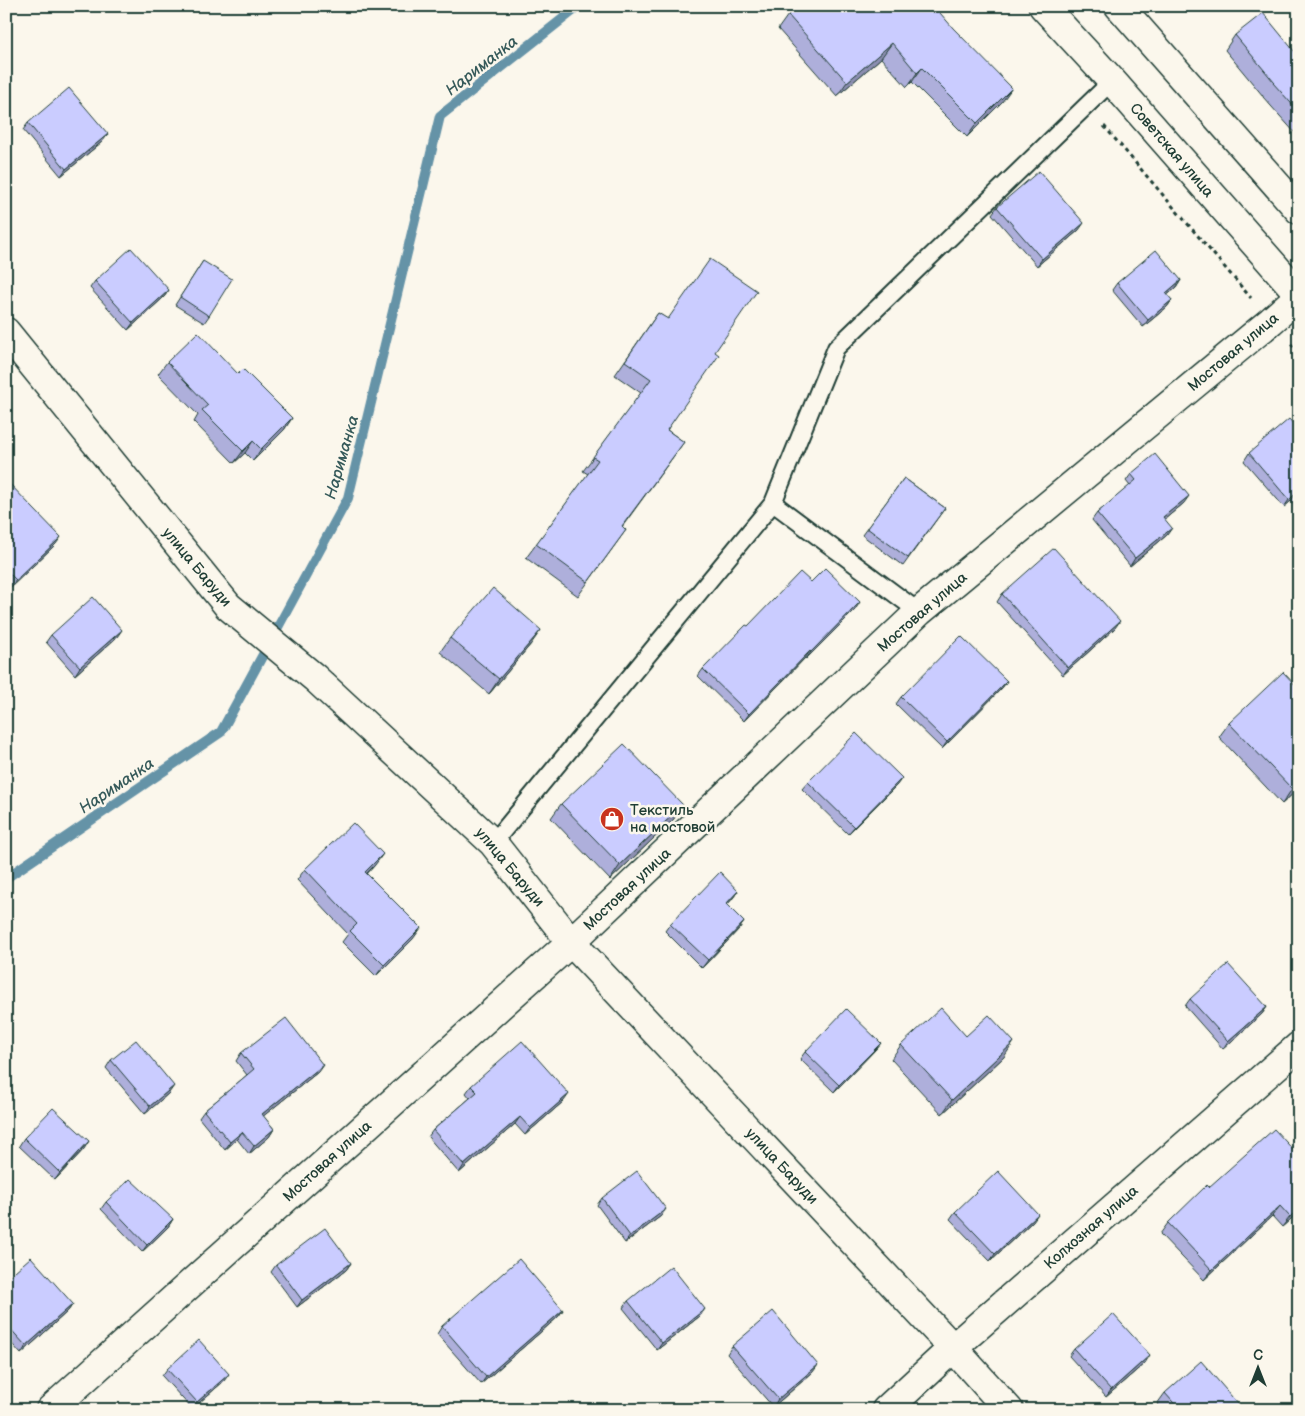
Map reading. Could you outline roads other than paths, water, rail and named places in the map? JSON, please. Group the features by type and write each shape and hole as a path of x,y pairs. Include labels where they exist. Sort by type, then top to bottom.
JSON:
{"street":[{"name":"Советская улица","path":"1043,6 1299,295"},
{"path":"1119,6 1299,210"},
{"name":"Мостовая улица","path":"50,1410 571,942 918,612 1271,321 1299,295"},
{"name":"улица Баруди","path":"6,332 228,606 315,678 493,843 571,942 1009,1410"},
{"name":"Колхозная улица","path":"886,1410 953,1348 1299,1046"}],"lane":[{"path":"493,843 773,503 836,348 1112,82"},
{"path":"773,503 918,612"}],"waterway":[{"name":"Нариманка","path":"6,878 221,732 348,498 440,116 579,6"}],"place":[{"name":"Текстиль на мостовой","path":"612,819"}]}
